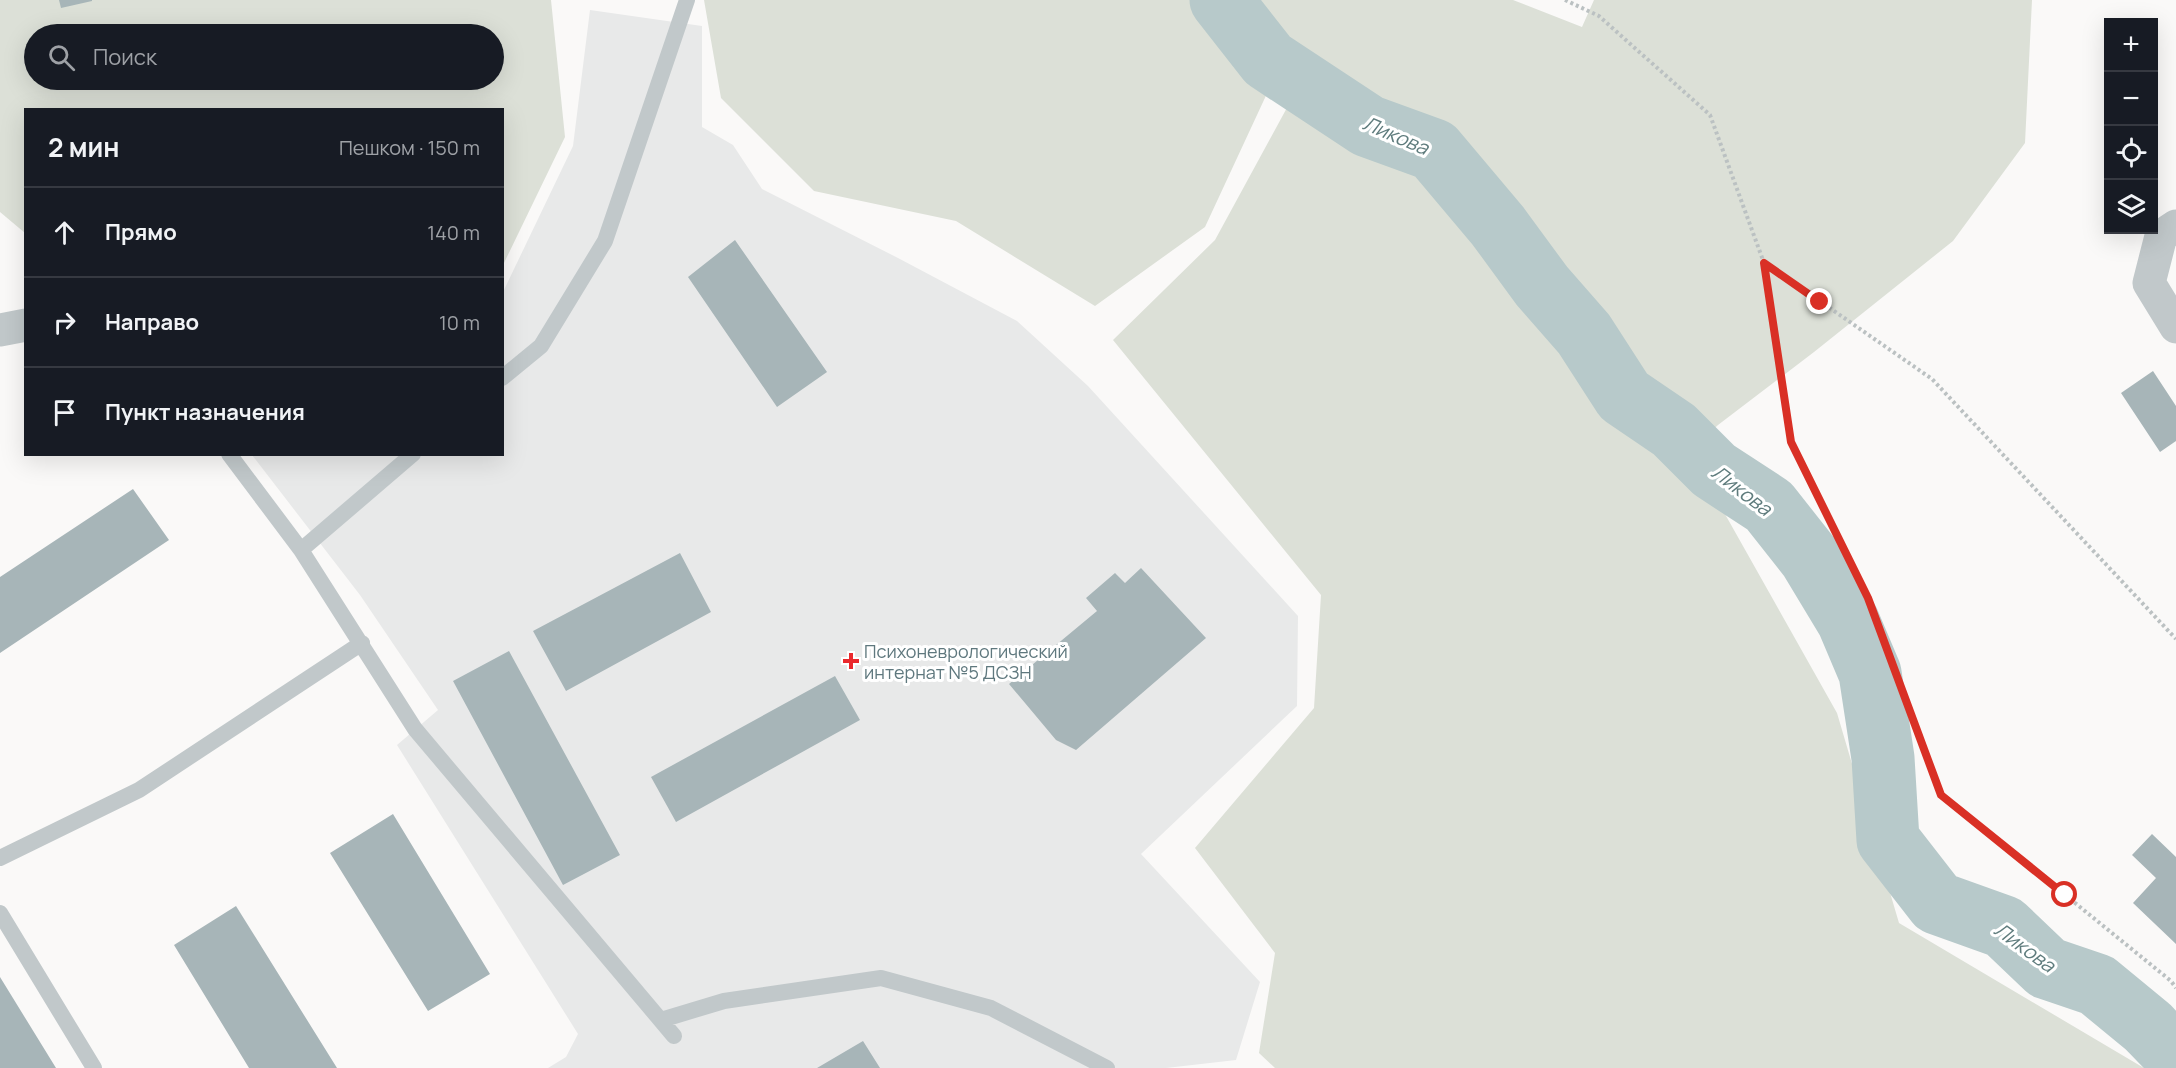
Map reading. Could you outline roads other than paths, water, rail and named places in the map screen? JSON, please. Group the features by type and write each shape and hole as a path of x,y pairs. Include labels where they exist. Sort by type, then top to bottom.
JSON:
{"street":[{"path":"2176,226 2161,236 2149,283 2176,327"},
{"path":"0,330 24,325"}],"lane":[{"path":"504,376 541,346 605,242 687,0"},
{"path":"230,456 301,550 416,729 674,1036"},
{"path":"301,550 411,456"},
{"path":"0,858 139,790 362,643"},
{"path":"0,914 94,1068"},
{"path":"661,1020 724,1000 881,978 991,1008 1107,1068"}],"waterway":[{"name":"Ликова","path":"1221,0 1268,60 1368,126 1434,150 1498,226 1542,286 1584,334 1624,396 1674,430 1714,470 1769,506 1810,558 1848,621 1870,673 1883,758 1888,840 1937,903 2004,927 2047,968 2097,985 2148,1027 2176,1056"}],"place":[{"name":"Психоневрологический интернат №5 ДСЗН","path":"851,661"}]}
